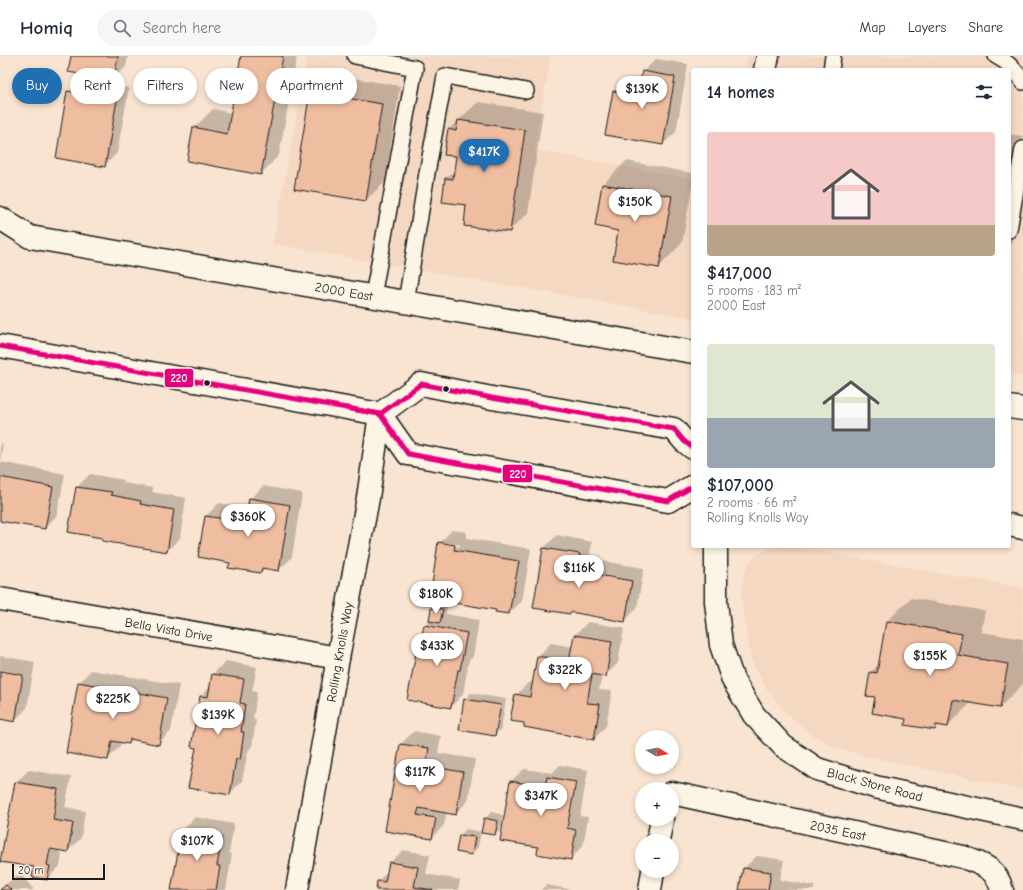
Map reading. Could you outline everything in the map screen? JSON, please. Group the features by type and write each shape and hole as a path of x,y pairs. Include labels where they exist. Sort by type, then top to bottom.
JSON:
{"street":[{"path":"765,68 768,56"},
{"name":"2000 East","path":"0,218 30,237 691,352"},
{"path":"0,346 380,414 408,454 668,501 691,487"},
{"path":"380,414 421,384 492,398 674,429 684,441 691,446"},
{"path":"1011,407 1023,409"},
{"name":"Rolling Knolls Way","path":"297,890 368,498 380,414"},
{"path":"1011,525 1023,528"},
{"name":"Black Stone Road","path":"716,548 716,602 721,645 733,680 754,715 783,746 817,769 875,787 1023,819"},
{"name":"Bella Vista Drive","path":"0,599 338,658"},
{"name":"2035 East","path":"679,795 963,857 986,866 1001,884"},
{"path":"650,890 652,878"}],"lane":[{"path":"355,56 414,68 373,296"},
{"path":"831,68 833,56"},
{"path":"996,56 1005,60 1012,66 1023,82"},
{"path":"406,302 427,173 446,76 526,91"},
{"path":"1011,218 1023,149"},
{"path":"1011,150 1022,152"}],"shaded area":[{"path":"307,56 551,56 534,150 691,179 691,318 273,244 298,104 357,104 357,68 305,68"},
{"path":"748,56 1023,56 1023,377 1011,374 1011,68 745,68"},
{"path":"770,548 802,548 1023,588 1023,790 862,755 833,747 808,732 784,711 766,688 751,660 741,598 745,570 755,556"}],"building":[{"path":"71,56 118,56 116,68 70,68 70,72 68,72"},
{"path":"241,56 283,56 281,68 266,68 266,104 274,104 261,175 187,161 193,127 227,134 232,104 258,104 258,68 239,68"},
{"path":"642,71 675,77 663,145 605,135 613,91 638,95"},
{"path":"67,91 70,92 70,104 116,104 105,167 56,158"},
{"path":"357,100 382,104 366,201 294,189 308,104 357,104"},
{"path":"458,120 525,130 510,232 464,226 466,205 442,202 445,178 453,179 456,156 444,155 448,129 456,131"},
{"path":"602,184 672,196 659,268 613,260 618,231 595,226"},
{"path":"0,477 53,487 45,529 0,521"},
{"path":"76,487 112,492 111,495 141,501 140,504 174,510 167,552 102,541 102,538 68,532"},
{"path":"249,498 290,505 279,571 262,568 261,573 228,568 230,563 198,557 205,516 245,522"},
{"path":"438,542 455,545 454,550 519,561 509,614 495,612 496,610 449,602 450,595 431,592"},
{"path":"543,548 580,554 577,571 632,581 625,622 570,612 570,614 533,608"},
{"path":"431,608 443,609 440,623 429,621"},
{"path":"886,621 962,634 958,655 1008,664 1000,708 953,700 948,727 936,725 935,730 905,725 906,719 872,713 875,697 866,696 870,672 877,673"},
{"path":"424,625 467,633 451,708 407,700 416,653 418,653"},
{"path":"574,635 612,641 606,677 592,674 587,703 600,704 594,740 524,727 524,723 510,721 515,694 530,697 537,656 569,661"},
{"path":"0,671 23,675 15,722 0,719"},
{"path":"212,674 244,679 240,703 245,704 241,732 244,732 240,760 236,759 230,795 188,788 196,748 191,747 200,696 208,697"},
{"path":"78,682 167,698 159,745 130,739 129,744 112,741 108,760 66,753"},
{"path":"464,699 501,705 495,736 459,730"},
{"path":"400,744 429,748 426,766 463,772 456,815 419,808 417,815 436,818 432,839 385,831"},
{"path":"547,777 576,782 567,828 576,830 571,860 537,854 538,847 500,841 510,781 545,787"},
{"path":"15,782 58,789 53,820 73,823 68,852 50,849 47,865 50,866 47,880 32,877 34,867 0,862"},
{"path":"484,818 498,821 495,835 481,833"},
{"path":"182,830 222,837 217,866 220,866 216,890 171,890"},
{"path":"459,835 475,837 472,855 456,852"},
{"path":"389,862 418,867 414,887 433,890 376,890 377,881 385,882"},
{"path":"743,868 771,872 768,890 739,890"},
{"path":"6,885 11,890 0,890"}],"transit line":[{"name":"220","path":"0,346 380,414 408,454 668,501 691,487"},
{"name":"220","path":"346,408 380,414 421,384 492,398 674,429 684,441 691,446"}]}
